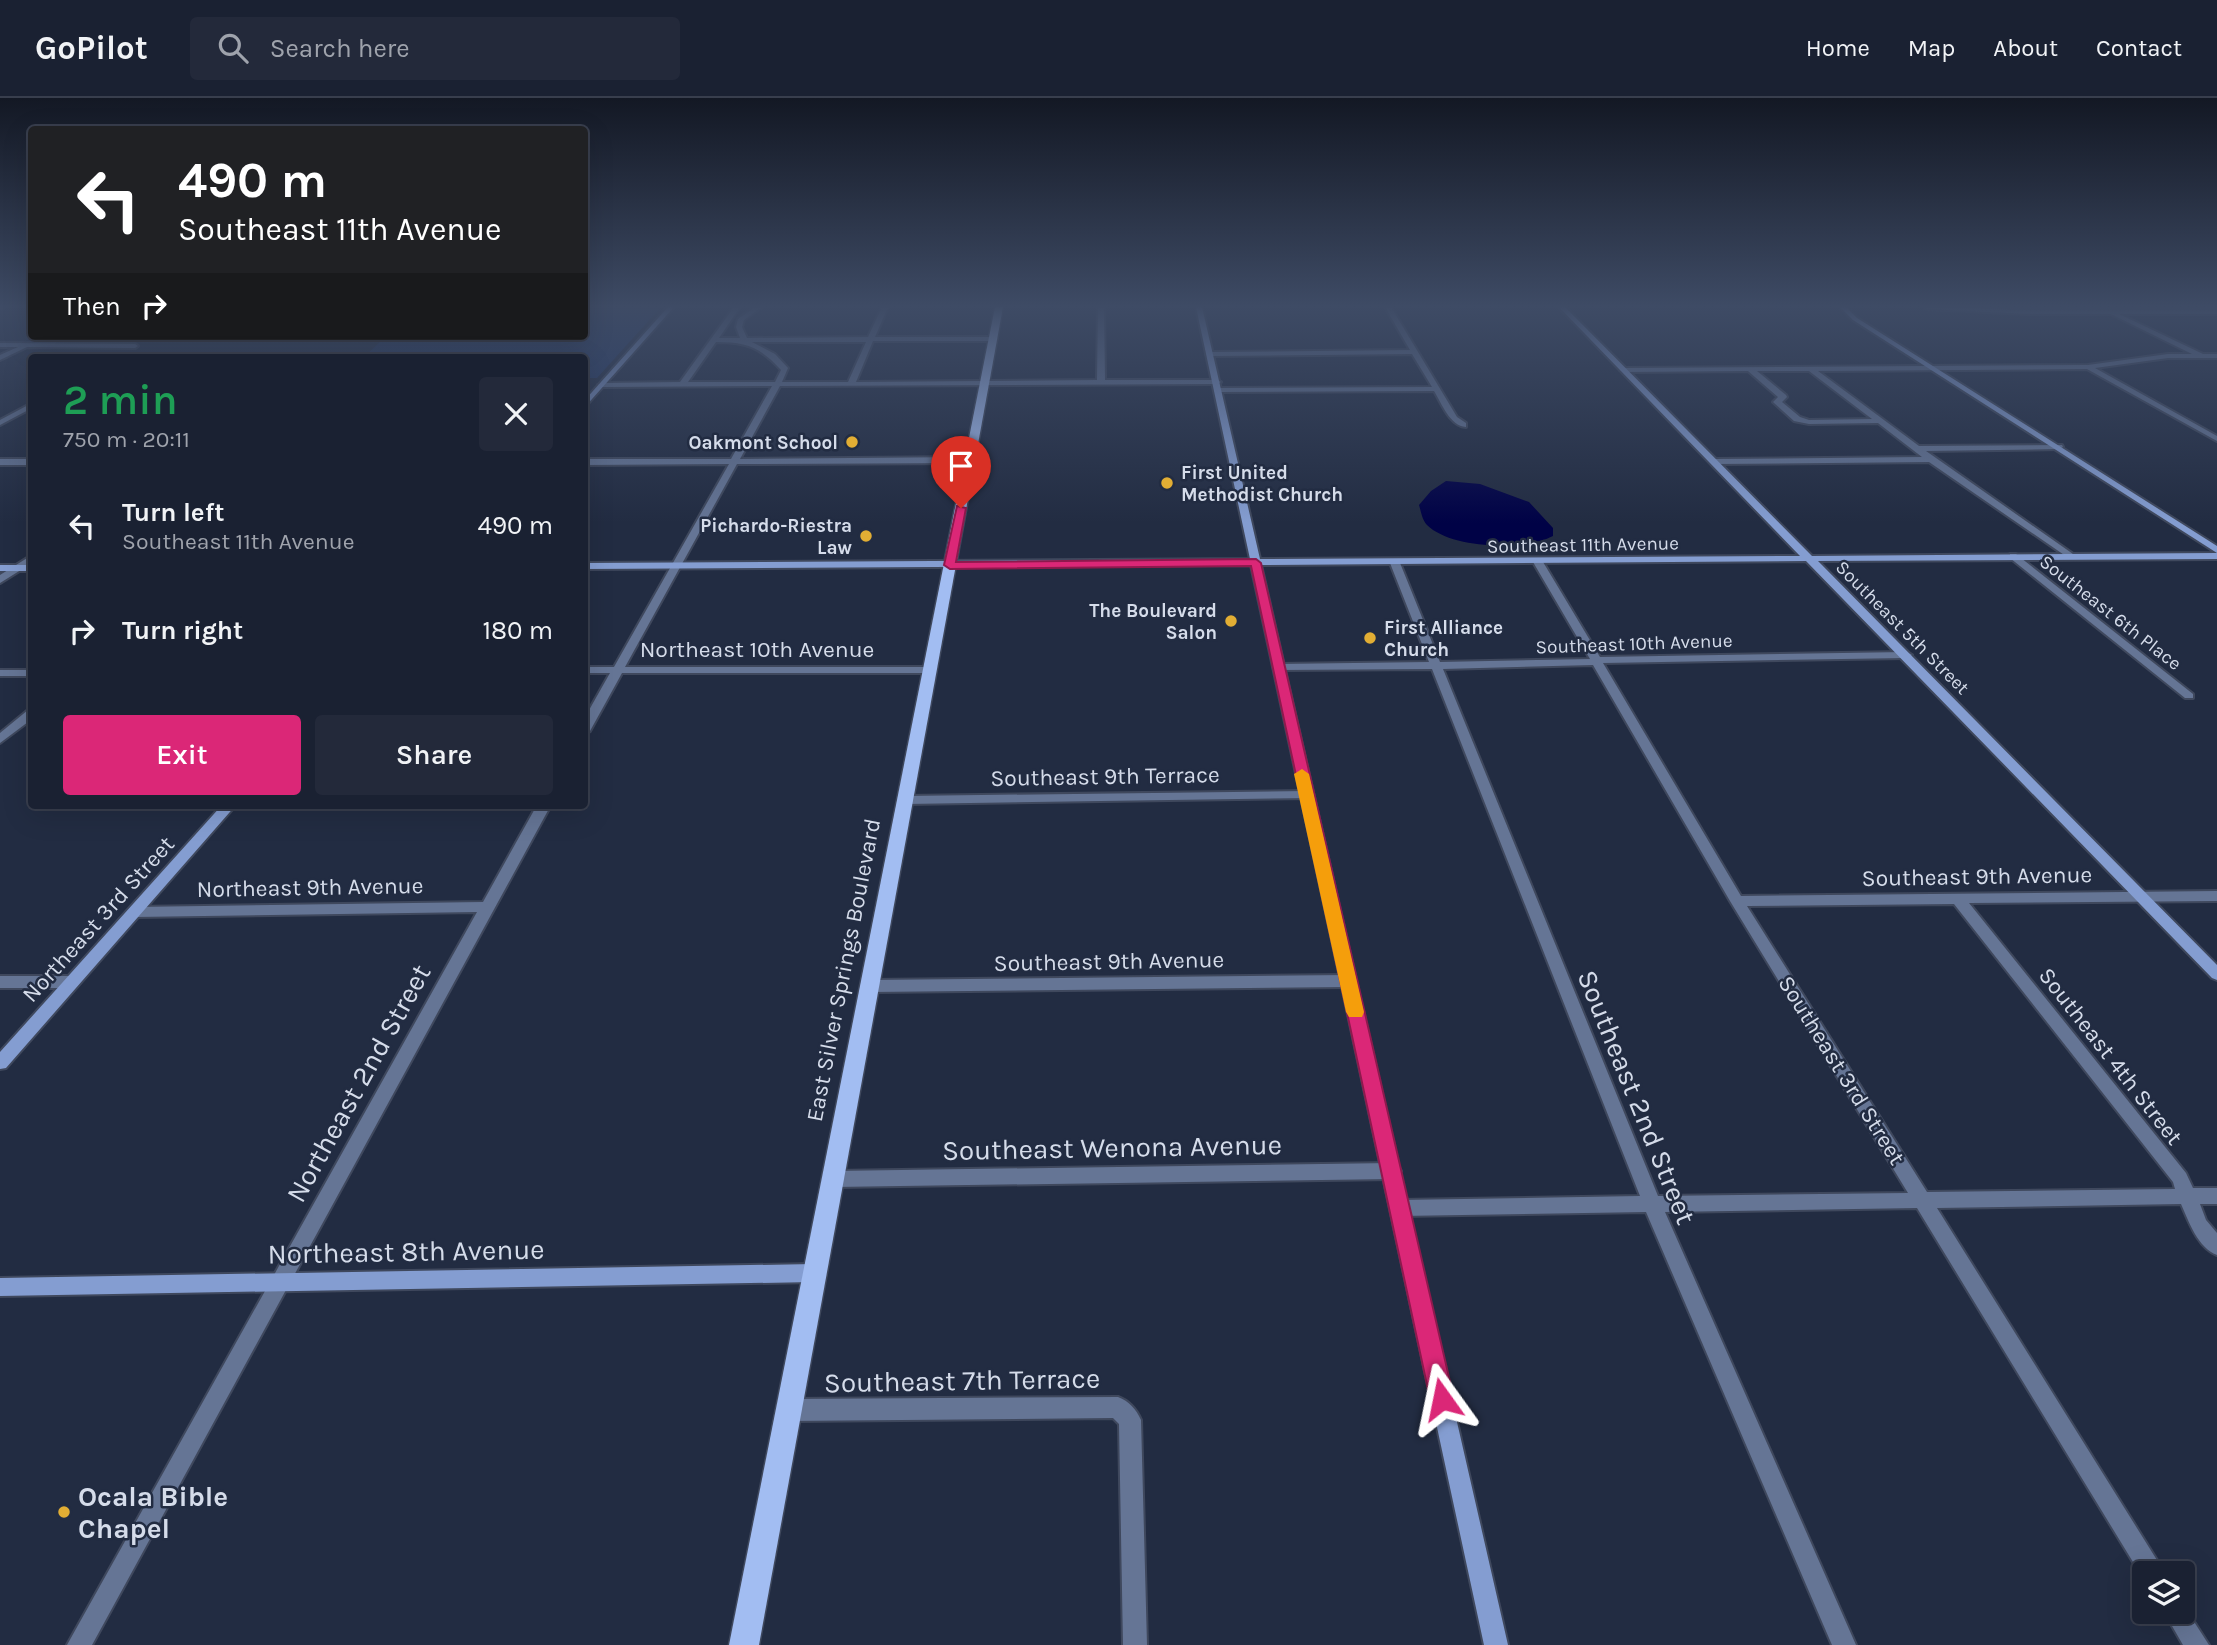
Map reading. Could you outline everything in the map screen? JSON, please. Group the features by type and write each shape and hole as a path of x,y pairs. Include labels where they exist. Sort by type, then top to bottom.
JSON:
{"main road":[{"name":"East Silver Springs Boulevard","path":"744,1645 986,379"}],"street":[{"path":"588,401 607,379"},
{"path":"682,385 686,379"},
{"path":"588,724 780,379"},
{"path":"851,384 853,379"},
{"path":"1216,379 1496,1645"},
{"path":"1431,379 1454,418 1463,425"},
{"name":"Southeast 5th Street","path":"1633,379 2217,974"},
{"path":"1761,379 1783,397 1777,402 1797,419 1809,422 1881,421"},
{"path":"1825,379 1917,449 2070,556"},
{"path":"1950,379 2217,550"},
{"path":"2110,379 2217,439"},
{"path":"602,385 1101,383 1436,388"},
{"path":"0,423 28,407"},
{"path":"1917,449 2059,447"},
{"path":"1716,462 1933,459"},
{"path":"588,461 970,460"},
{"path":"2,463 28,462"},
{"name":"Southeast 6th Place","path":"2012,556 2189,695"},
{"name":"Southeast 11th Avenue","path":"588,566 2217,556"},
{"path":"0,580 28,561"},
{"name":"Southeast 3rd Street","path":"1538,562 1737,901 2146,1561"},
{"name":"Southeast 2nd Street","path":"1395,563 1522,886 1652,1204 1844,1645"},
{"path":"0,568 28,568"},
{"name":"Southeast 10th Avenue","path":"1279,667 1583,664 1595,660 1906,655"},
{"name":"Northeast 10th Avenue","path":"588,670 930,670"},
{"path":"0,673 28,673"},
{"path":"0,739 28,716"},
{"name":"Southeast 9th Terrace","path":"906,800 1306,795"},
{"name":"Northeast 3rd Street","path":"0,1063 225,809"},
{"name":"Northeast 2nd Street","path":"79,1645 542,809"},
{"name":"Southeast 9th Avenue","path":"1737,901 2217,896"},
{"name":"Southeast 4th Street","path":"1958,899 2180,1178 2199,1225 2217,1247"},
{"name":"Northeast 9th Avenue","path":"134,912 487,907"},
{"name":"Southeast 9th Avenue","path":"870,986 1348,981"},
{"path":"0,982 72,982"},
{"name":"Southeast Wenona Avenue","path":"834,1179 1392,1171"},
{"path":"1400,1208 2217,1196"},
{"name":"Northeast 8th Avenue","path":"0,1287 814,1273"},
{"name":"Southeast 7th Terrace","path":"788,1410 1118,1406 1130,1420 1135,1645"},
{"path":"2184,1624 2197,1645"}],"shaded area":[{"path":"1446,481 1480,484 1529,502 1553,528 1553,536 1524,544 1488,545 1453,539 1438,533 1425,523 1419,505 1431,491"}],"slow traffic":[{"path":"1302,774 1355,1012"}],"place":[{"name":"Oakmont School","path":"852,442"},
{"name":"First United Methodist Church","path":"1167,483"},
{"name":"Pichardo-Riestra Law","path":"866,536"},
{"name":"The Boulevard Salon","path":"1231,621"},
{"name":"First Alliance Church","path":"1370,638"},
{"name":"Ocala Bible Chapel","path":"64,1512"}],"route":[{"path":"961,508 950,565 1256,563 1331,910 1442,1399"}]}
